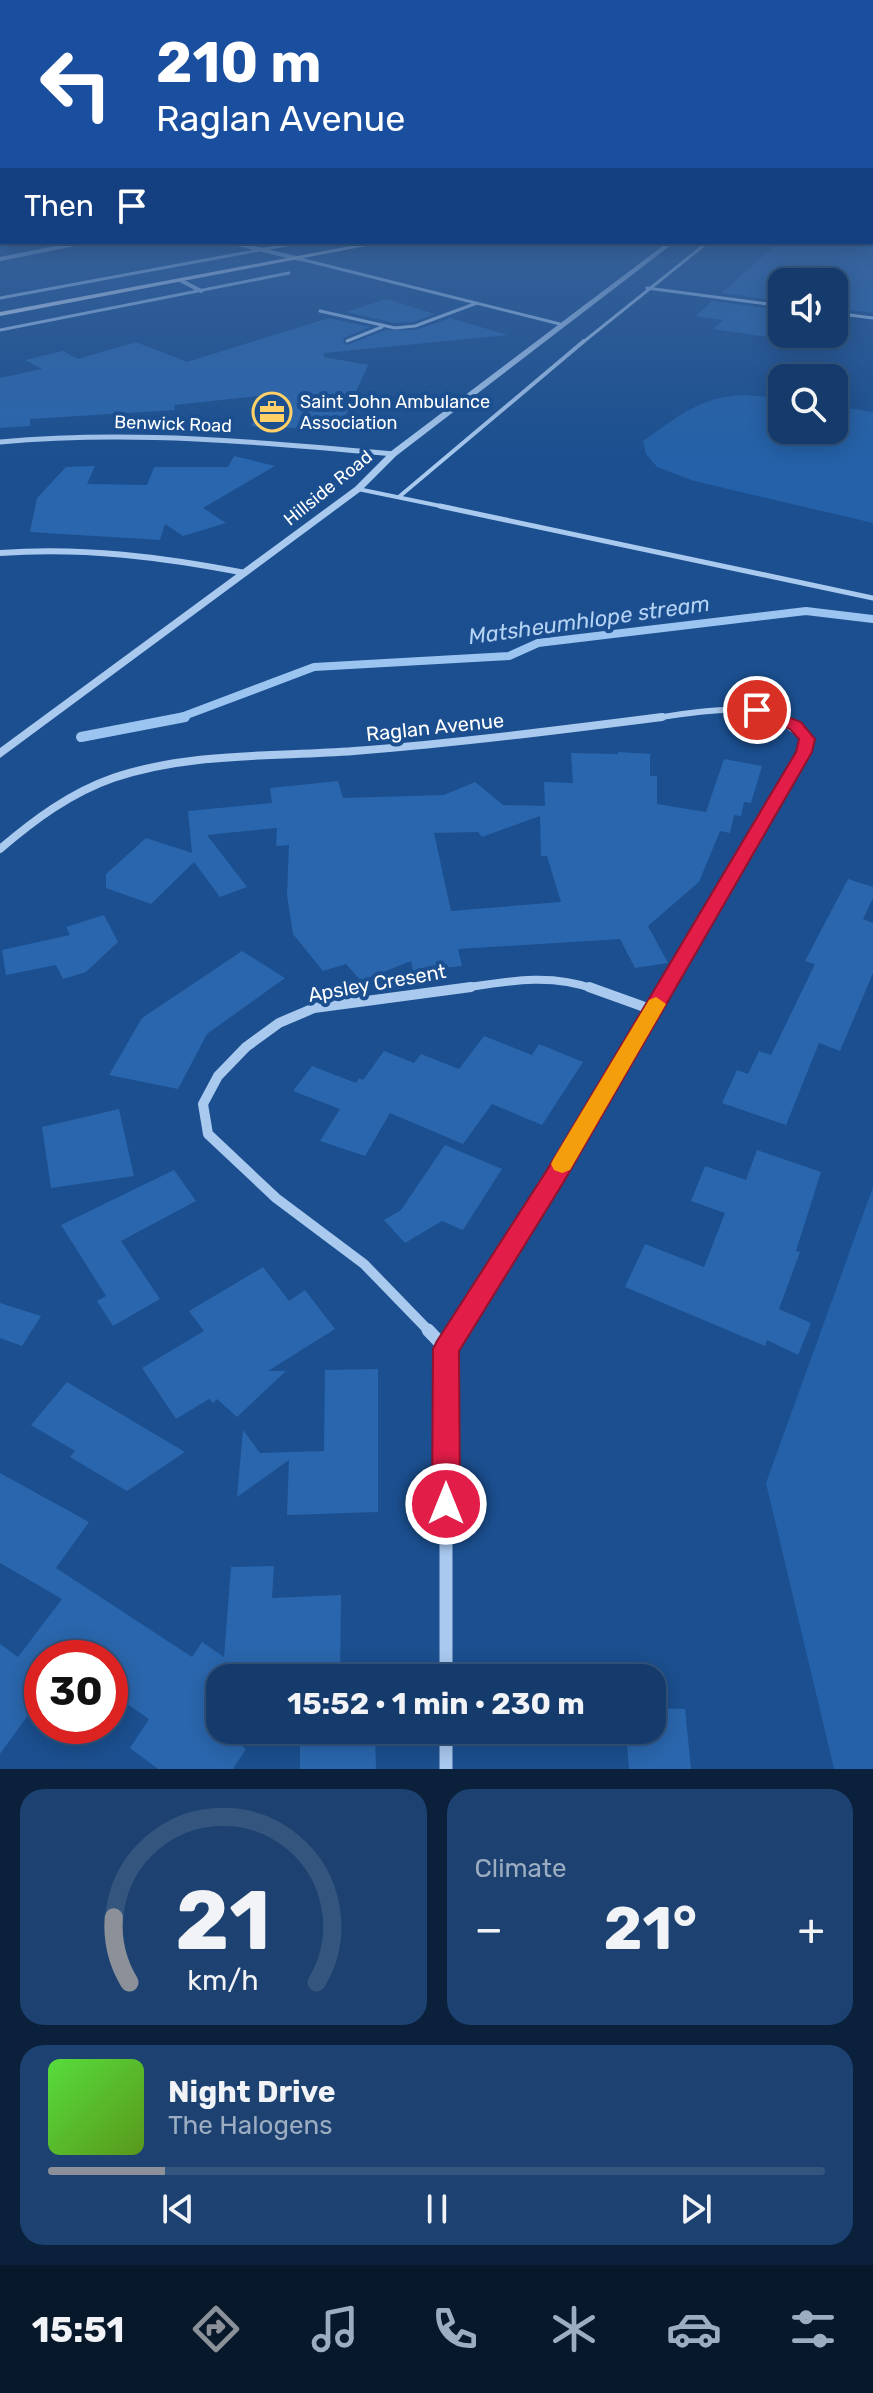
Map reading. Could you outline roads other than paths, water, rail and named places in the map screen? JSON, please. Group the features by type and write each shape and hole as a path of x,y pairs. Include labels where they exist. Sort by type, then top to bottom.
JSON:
{"main road":[{"path":"0,314 103,295"}],"street":[{"name":"Hillside Road","path":"0,754 358,489 393,454 600,295"},
{"name":"Benwick Road","path":"0,442 133,435 393,454"},
{"path":"0,553 49,550 124,552 245,573"},
{"name":"Raglan Avenue","path":"0,849 49,807 129,773 194,763 467,740 733,709 757,710 796,726 807,739 804,752 653,1010"},
{"name":"Apsley Cresent","path":"446,1349 364,1264 276,1198 208,1134 203,1104 218,1076 246,1047 279,1023 314,1008 534,978 568,979 653,1010"},
{"path":"446,1664 446,1349 555,1176 653,1010"},
{"path":"446,1744 446,1769"}],"lane":[{"path":"0,330 183,295"},
{"path":"443,295 560,324"},
{"path":"400,496 639,295"},
{"path":"696,295 768,304"},
{"path":"320,311 382,327 415,326 477,303"},
{"path":"848,315 873,318"},
{"path":"347,341 382,327"},
{"path":"358,489 873,598"}],"waterway":[{"name":"Matsheumhlope stream","path":"177,718 314,667 509,656 538,643 806,611 873,619"},
{"name":"Matsheumhlope stream","path":"177,718 185,717"},
{"name":"Matsheumhlope stream","path":"81,737 177,718"}],"place":[{"name":"Saint John Ambulance Association","path":"272,412"}]}
